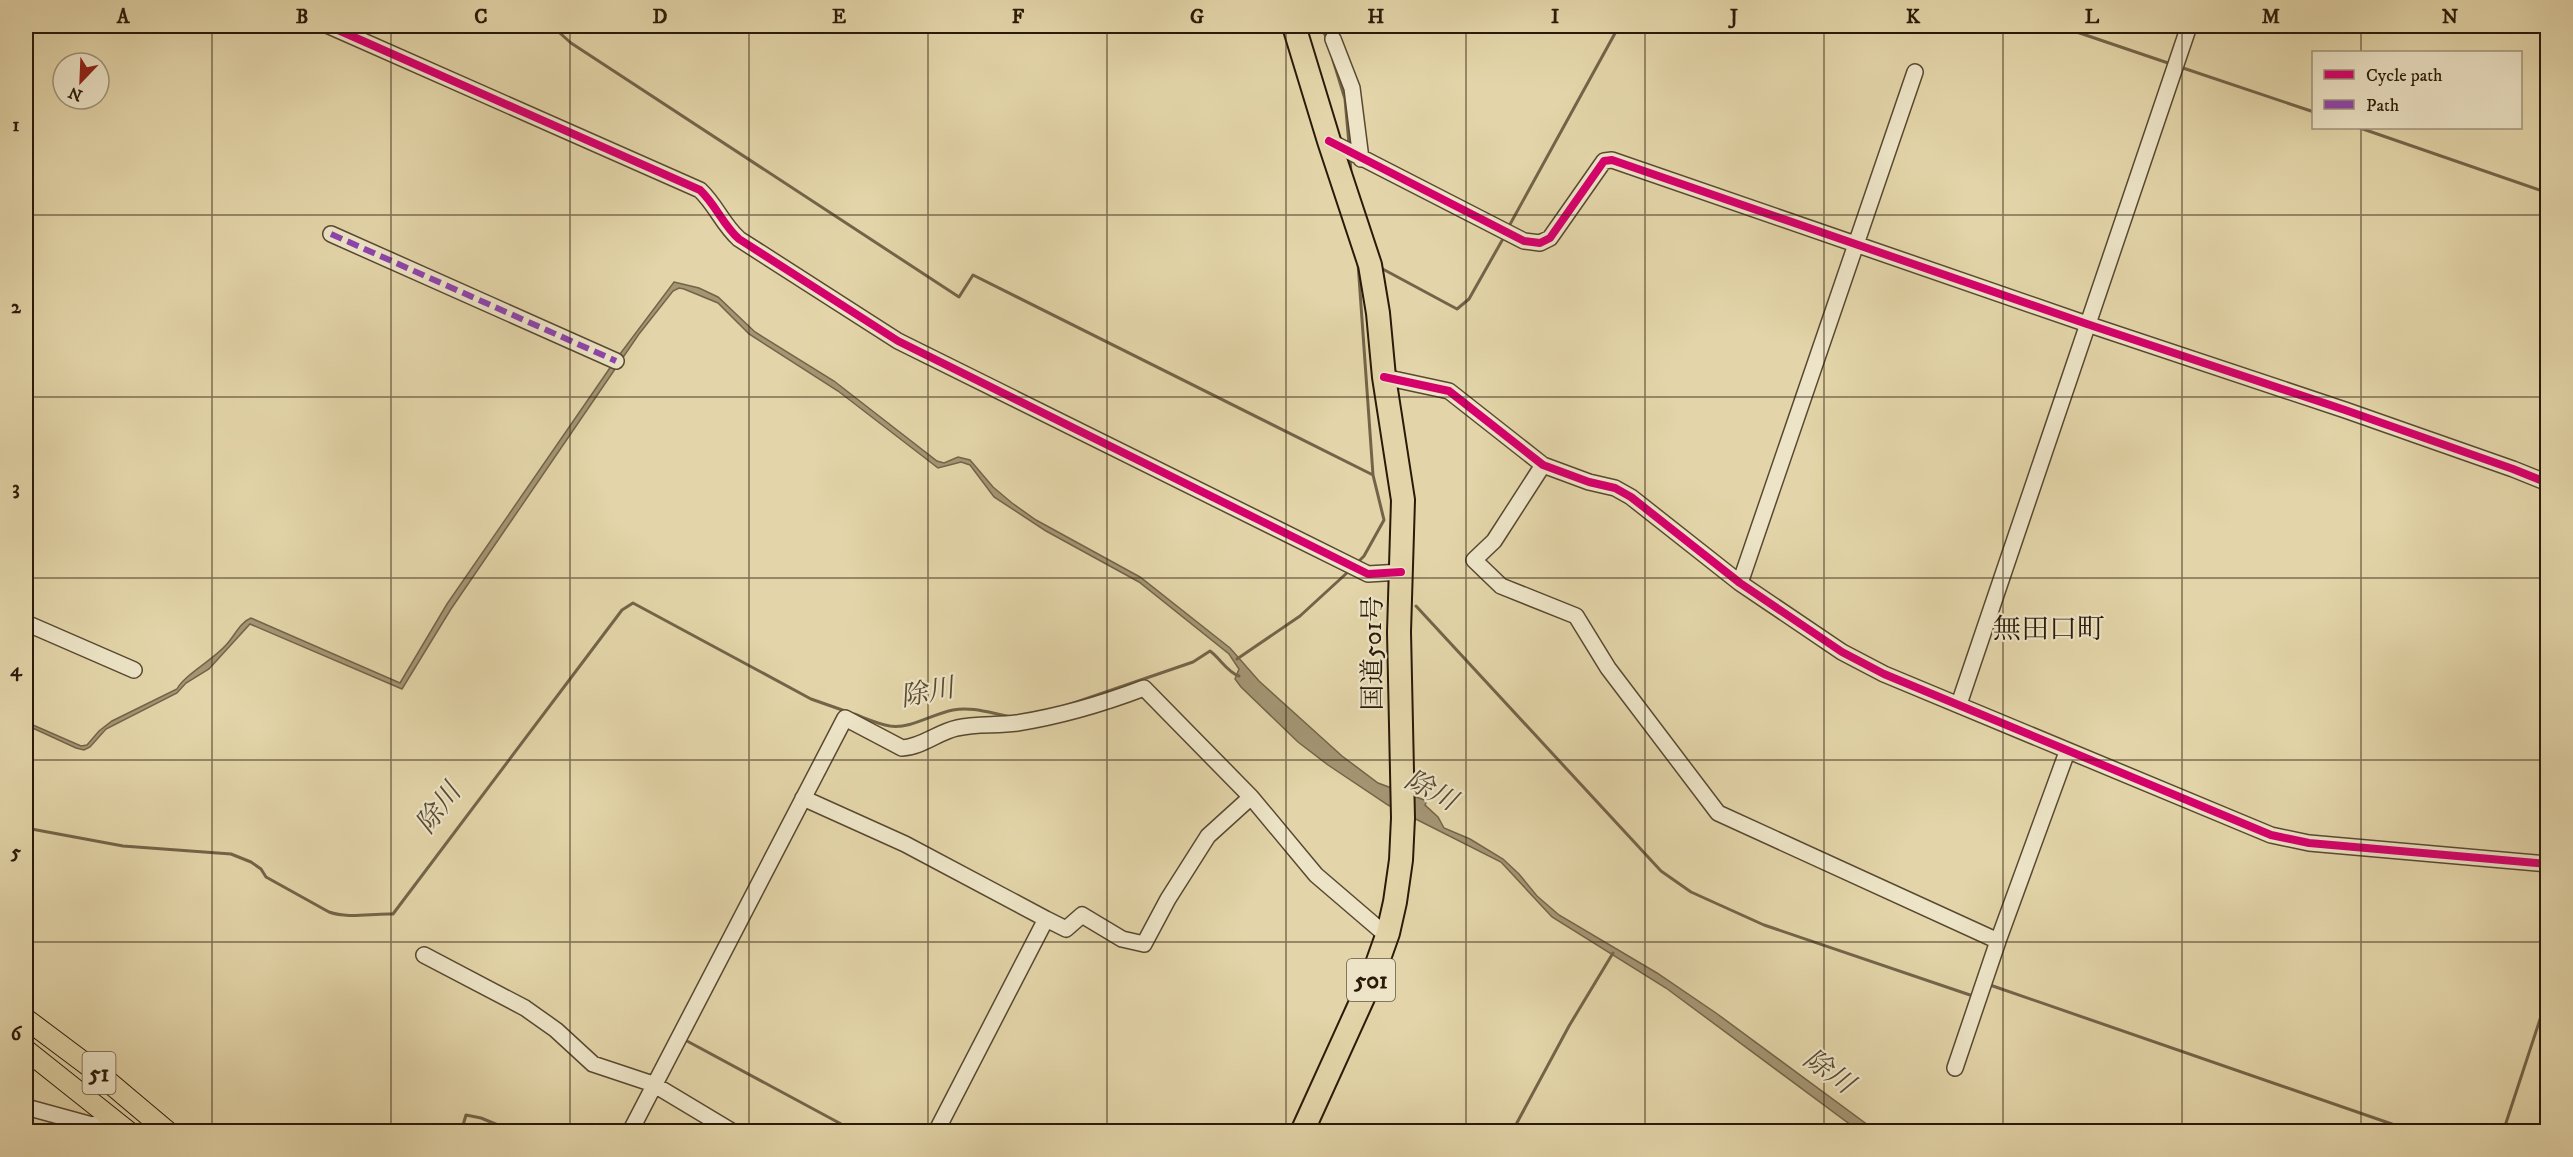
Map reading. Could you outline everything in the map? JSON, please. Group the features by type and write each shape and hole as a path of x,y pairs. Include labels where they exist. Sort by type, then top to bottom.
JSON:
{"highway":[{"name":"国道501号","path":"1294,26 1370,265 1403,500 1399,632 1403,818 1401,861 1388,933 1353,1024 1302,1131"}],"main road":[{"name":"51","path":"26,1019 98,1073 168,1131"},
{"name":"51","path":"26,1050 123,1126"}],"street":[{"path":"329,26 700,190 712,202 726,227 739,239 898,341 1368,574 1401,572"},
{"path":"1959,704 2190,26"},
{"path":"1333,39 1352,88 1361,159"},
{"path":"1740,583 1915,72"},
{"path":"1329,141 1524,240 1540,243 1550,238 1604,161 1612,160 2087,324 2345,410 2547,483"},
{"path":"331,234 616,361"},
{"path":"1384,377 1449,391 1543,465 1590,482 1615,488 1631,497 1740,583 1842,652 1884,674 2008,723 2067,752 2271,835 2309,843 2547,864"},
{"path":"1543,465 1494,541 1474,560 1501,586 1576,616 1608,669 1718,813 1998,941"},
{"path":"26,622 134,670"},
{"path":"630,1131 845,718 902,748 957,728 1013,724 1086,709 1144,688 1251,797 1316,875 1379,929 1388,933"},
{"path":"1955,1068 1998,941 2067,752"},
{"path":"803,798 905,844 1066,929 1082,915 1122,939 1144,944 1168,899 1208,836 1251,797"},
{"path":"936,1131 1046,918"},
{"path":"424,955 525,1008 556,1030 593,1064 653,1084 733,1131"},
{"path":"26,1107 92,1125 123,1126"}],"shaded area":[{"path":"674,282 699,288 718,297 755,332 834,381 937,461 944,463 958,457 970,460 993,487 1036,520 1140,577 1230,648 1259,681 1342,756 1378,783 1427,801 1425,805 1438,817 1444,828 1470,839 1503,859 1537,896 1559,915 1657,973 1716,1013 1876,1131 1859,1131 1666,988 1552,917 1501,862 1388,805 1328,765 1298,742 1241,687 1235,679 1239,669 1229,654 1139,582 1046,531 994,497 970,465 961,462 938,468 838,391 749,334 718,303 684,289 679,288 673,291 639,334 451,609 402,689 250,624 209,669 186,683 177,693 106,729 90,747 84,750 26,725 26,722 81,746 87,745 112,721 177,689 186,678 220,651 240,626 251,618 400,683 447,604 614,362"}],"waterway":[{"path":"552,26 571,43 959,297 973,275 1373,475"},
{"path":"1321,26 1327,39"},
{"path":"1508,228 1619,26"},
{"path":"2059,26 2171,64"},
{"path":"1333,60 1345,99 1349,144"},
{"path":"2180,67 2312,111"},
{"path":"2363,129 2548,193"},
{"path":"1350,157 1351,174"},
{"path":"1379,267 1457,309 1469,299 1504,237"},
{"path":"1358,263 1373,475 1384,520 1364,556 1358,562"},
{"path":"1237,659 1300,616 1349,571"},
{"name":"除川","path":"26,828 123,846 231,854 251,862 261,869 266,877 329,912 353,915 393,914 622,610 633,603 811,699 848,712"},
{"path":"1416,606 1661,871 1691,892 1764,925 1973,996"},
{"name":"除川","path":"1065,706 1193,662 1210,651 1239,676"},
{"name":"除川","path":"854,714 890,726 906,725 960,709 1013,717"},
{"path":"1512,1132 1569,1026 1613,953"},
{"path":"1989,988 1990,985 2415,1132"},
{"path":"2503,1132 2548,995"},
{"path":"687,1041 856,1132"},
{"path":"461,1132 466,1115 481,1118 515,1132"},
{"path":"945,1132 949,1122"}],"marked path":[{"path":"331,234 616,361"}],"cycle path":[{"path":"329,26 700,190 739,239 898,341 1368,574 1401,572"},
{"path":"1329,141 1524,241 1540,243 1550,238 1604,161 1612,160 2087,324 2345,410 2548,483"},
{"path":"1384,377 1449,391 1543,465 1589,482 1615,488 1631,497 1740,583 1842,652 1884,674 2271,835 2309,843 2548,864"}],"district":[{"name":"無田口町","path":"2049,628"}]}
